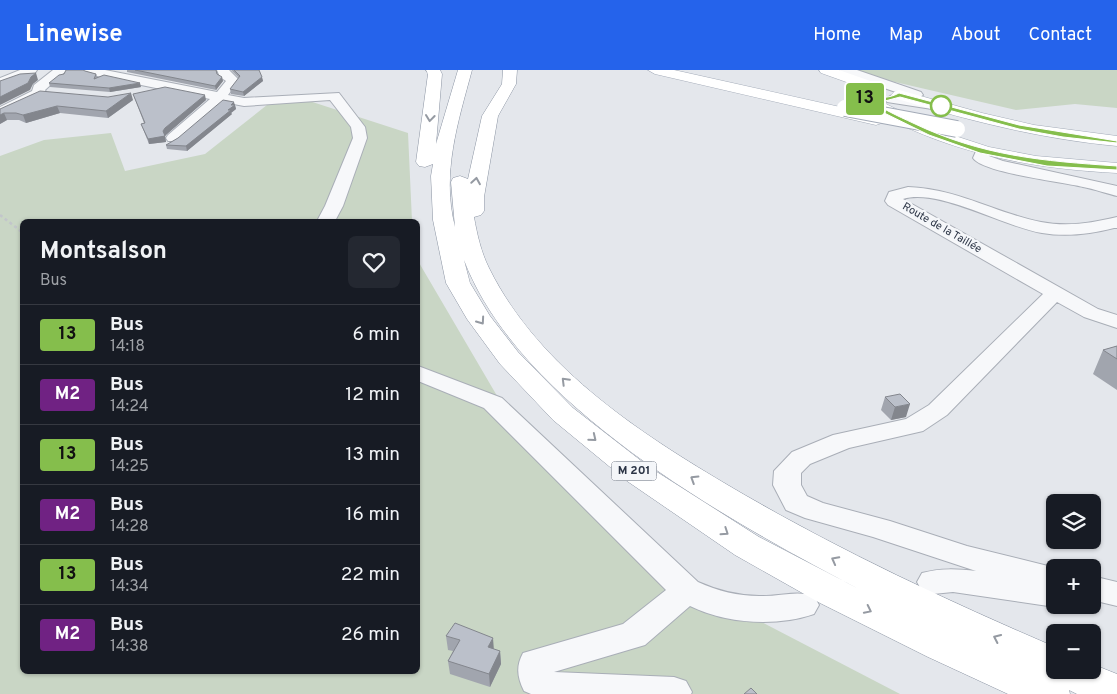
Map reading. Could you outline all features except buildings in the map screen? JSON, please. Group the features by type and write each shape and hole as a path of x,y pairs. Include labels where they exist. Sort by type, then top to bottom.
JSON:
{"main road":[{"path":"433,70 435,74 424,176 427,220 458,283"},
{"path":"510,70 509,84 490,116 474,196 475,221 485,259 520,333"},
{"path":"655,70 898,124 1114,148"},
{"path":"679,70 952,131"},
{"path":"679,70 820,93"},
{"path":"826,70 844,73 855,83 857,90 876,107 890,101 926,102 1030,129 1114,148"},
{"name":"M 201","path":"469,72 445,139 440,176 443,220 458,283 479,319 509,358 563,414 638,474 747,546 833,593 942,646 1050,694"},
{"name":"M 201","path":"469,72 464,140 459,175 462,218 477,266 494,296 533,349 587,402 661,459 769,525 856,572 1046,661"},
{"path":"857,90 890,89 890,101"},
{"path":"890,101 931,134 982,152 1047,164 1117,168"},
{"path":"1086,679 1117,693"}],"street":[{"path":"0,83 31,70"},
{"path":"0,112 45,93 38,91 39,88 61,70"},
{"path":"86,70 106,72 244,102 334,96 358,127 360,138 334,206 327,219"},
{"path":"172,138 219,98 233,80 224,74 223,70"},
{"path":"844,73 897,87 924,99 926,102"},
{"path":"140,93 174,87"},
{"path":"890,101 933,105 991,123 1030,129"},
{"path":"982,152 981,158 1002,166 1085,182 1117,191"},
{"name":"Route de la Taillée","path":"1117,222 1105,226 1083,228 1041,228 935,194 901,192 895,196 894,201 1091,313 1117,322"},
{"path":"1046,577 964,557 880,528 815,511 796,503 787,485 788,471 801,458 842,441 914,425 938,410 1055,293"},
{"path":"420,374 493,402 687,591 715,604 760,609 803,604"},
{"path":"933,582 953,580 1046,594"},
{"path":"1101,590 1117,594"},
{"path":"674,692 555,688 536,680 535,663 633,635 687,591"},
{"path":"1101,602 1117,604"}],"path":[{"path":"0,215 20,230"}],"green space":[{"path":"843,70 1117,70 1117,108 1075,104 1016,110"},
{"path":"297,97 408,133 412,219 20,219 20,674 420,674 420,264 510,418 677,578 900,694 0,694 0,156 44,140 111,133 125,171 205,154 267,105"}],"bus line":[{"name":"13","path":"1117,141 1063,135 1019,127 899,95 896,98 885,100 862,97 870,104 931,134 982,152 1047,164 1117,168"}]}
